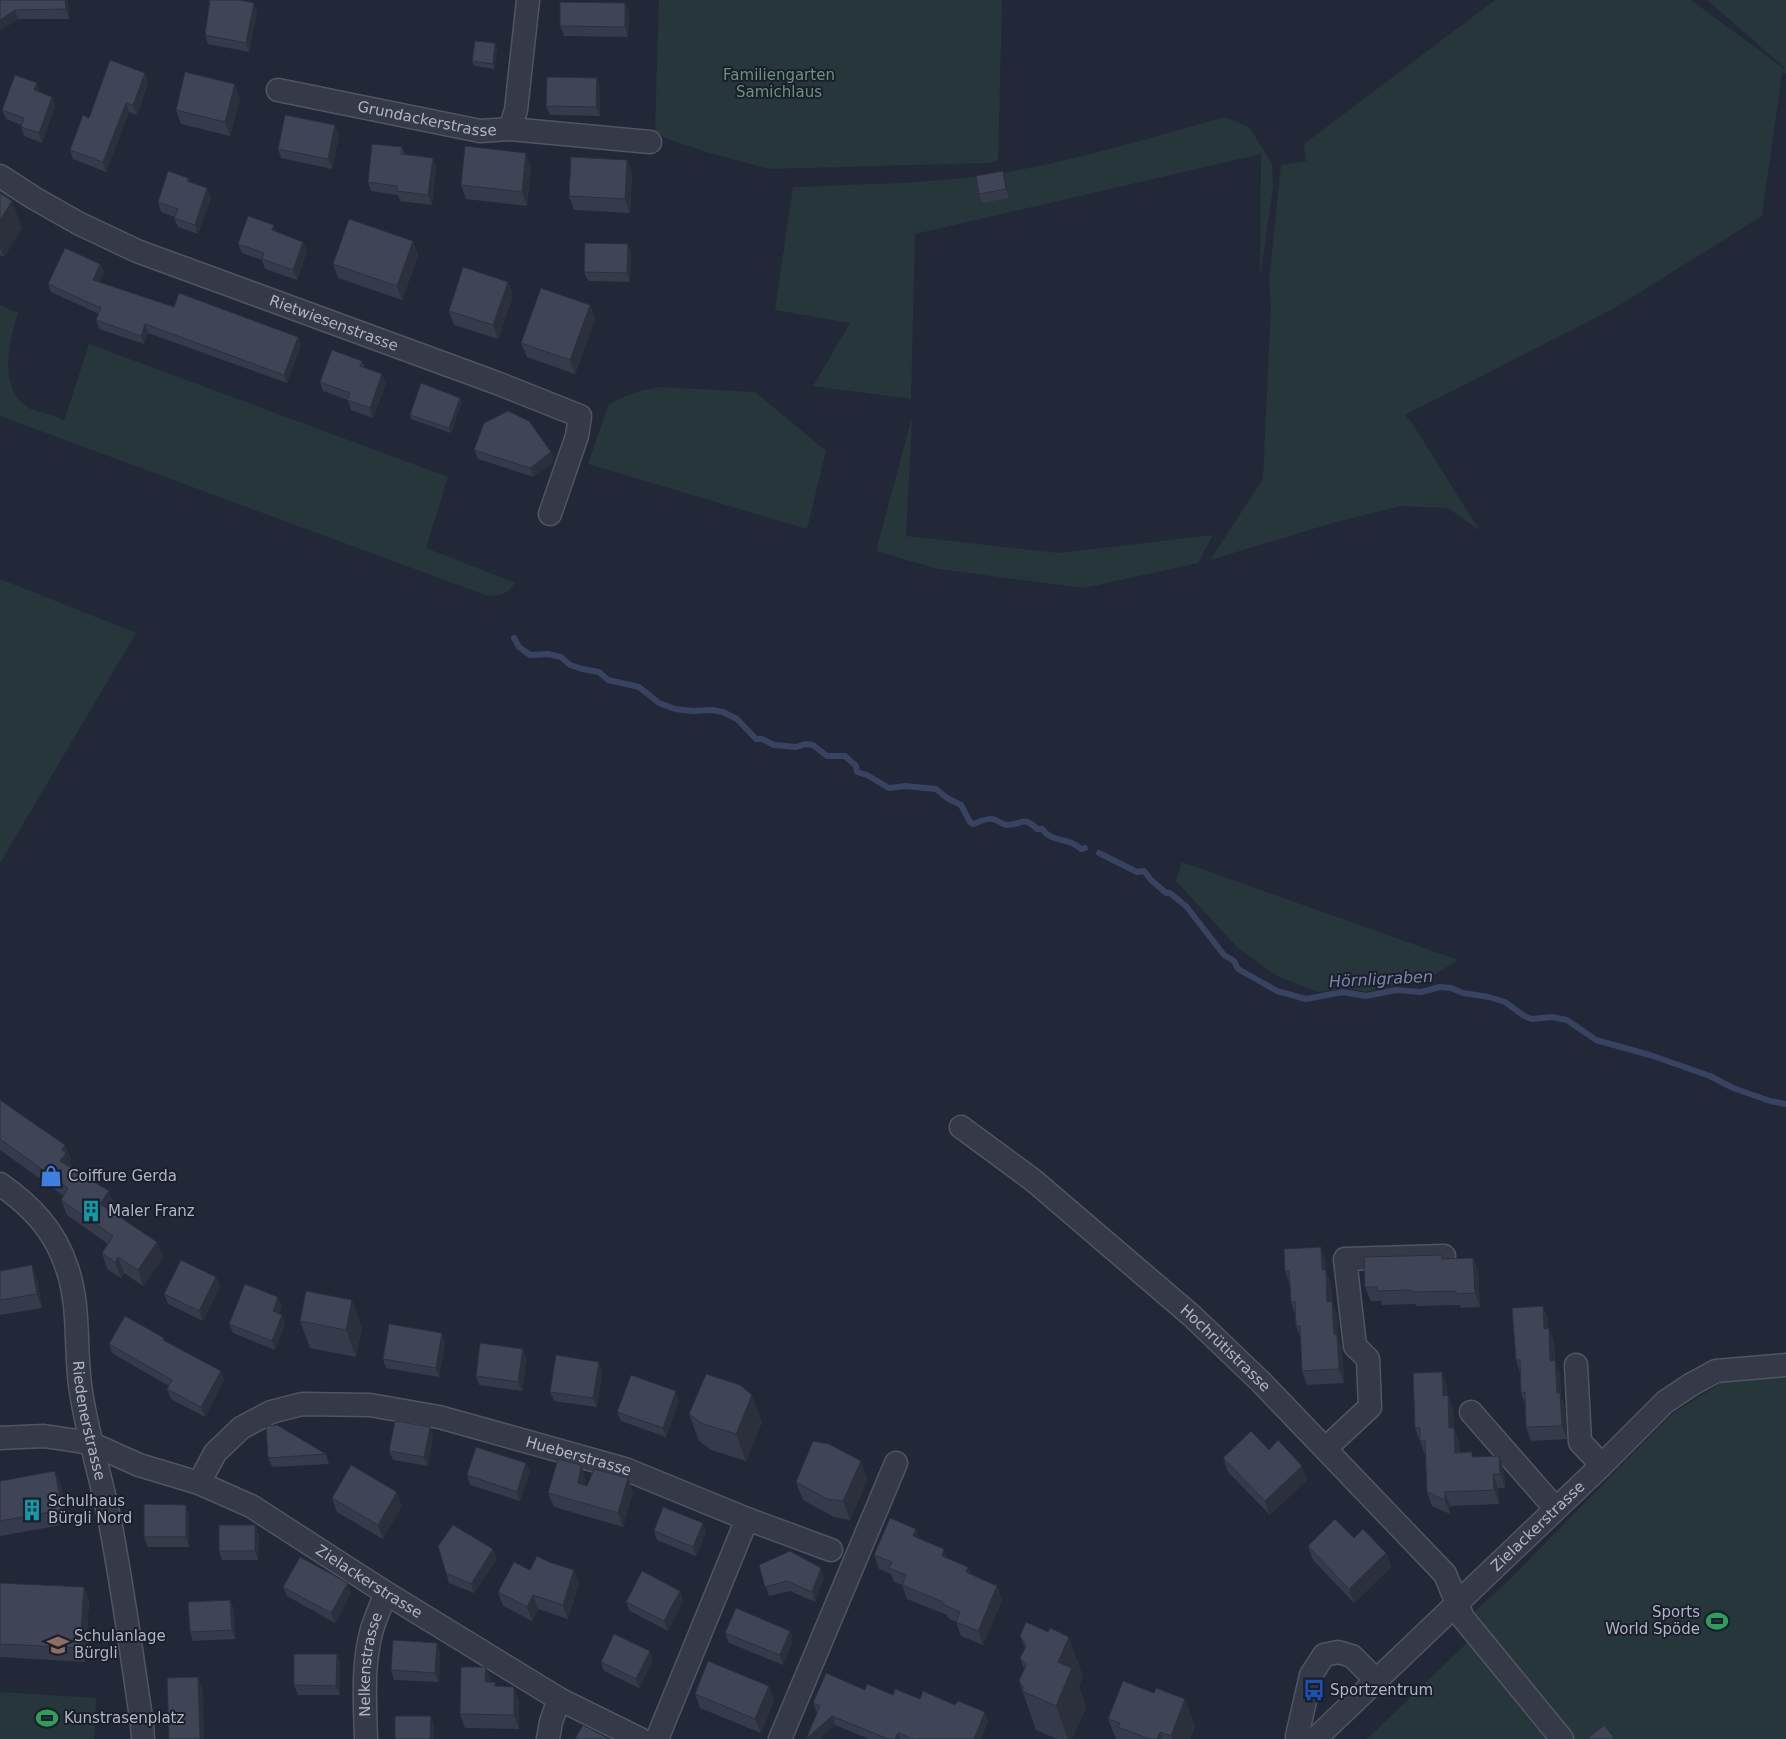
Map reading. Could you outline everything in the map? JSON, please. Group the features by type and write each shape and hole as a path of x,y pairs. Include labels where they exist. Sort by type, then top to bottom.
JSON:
{"street":[{"name":"Grundackerstrasse","path":"278,90 480,131 510,128 516,110 528,0"},
{"path":"510,128 650,142"},
{"name":"Rietwiesenstrasse","path":"0,176 78,223 137,251 497,383 580,416 578,436 550,514"},
{"name":"Hochrütistrasse","path":"961,1126 1033,1180 1192,1316 1326,1448 1445,1574 1463,1618 1562,1739"},
{"name":"Riedenerstrasse","path":"0,1184 23,1200 39,1216 53,1236 67,1268 75,1305 80,1385 90,1443 109,1519 121,1580 142,1724 142,1739"},
{"path":"1326,1448 1370,1407 1368,1359 1355,1346 1344,1259 1444,1256"},
{"name":"Zielackerstrasse","path":"1315,1739 1602,1465 1665,1402 1716,1371 1786,1364"},
{"path":"1576,1365 1580,1442 1602,1465"},
{"name":"Hueberstrasse","path":"199,1483 215,1452 241,1428 271,1412 302,1404 370,1405 439,1417 625,1469 747,1519 831,1550"},
{"path":"1470,1412 1555,1508"},
{"name":"Zielackerstrasse","path":"0,1438 44,1436 90,1443 139,1465 199,1483 251,1506 559,1699 640,1739"},
{"path":"780,1739 896,1463"},
{"path":"657,1739 747,1519"},
{"name":"Nelkenstrasse","path":"366,1739 364,1692 366,1660 372,1631 386,1592"},
{"path":"1297,1739 1310,1675 1324,1655 1338,1652 1352,1656 1377,1681"},
{"path":"548,1739 559,1699"}],"green space":[{"name":"Familiengarten Samichlaus","path":"659,0 1002,0 998,160 990,163 770,169 710,153 665,138 655,131"},
{"path":"1495,0 1691,0 1783,68 1762,216 1613,309 1405,415 1412,423 1480,531 1448,508 1401,506 1336,522 1210,560 1263,479 1271,306 1269,281 1281,165 1306,161 1304,144"},
{"path":"1707,0 1786,0 1786,73 1783,74 1784,67"},
{"path":"1225,117 1249,127 1272,163 1273,187 1260,278 1261,154 915,234 911,399 813,386 850,323 775,310 793,187 928,181 1008,172 1090,154"},
{"path":"0,305 18,313 11,341 8,368 14,392 21,402 31,409 64,421 89,344 448,477 426,548 515,583 504,594 488,596 0,416"},
{"path":"658,387 755,392 826,451 807,529 588,464 608,406 625,396"},
{"path":"912,417 906,536 1059,553 1213,535 1198,563 1084,588 938,569 876,551"},
{"path":"0,579 136,633 0,863"},
{"path":"1182,862 1458,960 1431,977 1366,992 1347,988 1318,992 1277,976 1237,947 1176,881"},
{"path":"1786,1376 1786,1739 1367,1739 1470,1640 1472,1614 1512,1577 1672,1414 1727,1379"},
{"name":"Kunstrasenplatz","path":"0,1692 96,1698 94,1739 0,1739"}],"building":[{"path":"0,0 65,0 66,9 15,10 0,20"},
{"path":"210,0 240,0 254,3 246,43 205,35"},
{"path":"560,2 625,3 625,27 560,26"},
{"path":"475,41 495,43 493,64 472,61"},
{"path":"110,60 145,73 133,105 126,103 103,162 70,150 83,115 89,118"},
{"path":"185,72 235,84 225,122 176,110"},
{"path":"15,75 37,83 34,90 52,97 39,133 21,127 24,118 2,110"},
{"path":"547,77 597,78 596,107 546,106"},
{"path":"285,115 335,125 328,159 278,149"},
{"path":"372,144 402,147 401,154 433,158 428,195 397,191 397,186 368,182"},
{"path":"465,146 526,153 522,192 461,185"},
{"path":"571,157 627,160 625,199 569,196"},
{"path":"168,171 188,178 187,181 207,188 195,225 174,218 178,209 158,202"},
{"path":"1003,171 1006,189 979,194 976,176"},
{"path":"0,193 12,201 0,220"},
{"path":"248,216 274,225 272,230 303,242 293,270 262,259 264,253 238,244"},
{"path":"349,219 413,241 397,286 333,264"},
{"path":"585,243 628,244 627,273 584,272"},
{"path":"65,248 100,264 93,280 174,307 179,293 298,337 284,375 145,324 141,336 96,320 101,308 48,284"},
{"path":"463,267 508,282 493,325 449,311"},
{"path":"541,288 590,305 570,360 521,343"},
{"path":"332,350 362,361 360,366 382,374 370,408 347,400 350,393 320,382"},
{"path":"421,383 460,398 449,428 410,415"},
{"path":"508,411 529,421 551,452 530,468 474,450 484,423"},
{"path":"0,1100 65,1145 62,1150 66,1153 60,1161 109,1191 100,1204 157,1242 138,1270 118,1257 115,1262 102,1253 113,1236 61,1200 68,1188 0,1139"},
{"path":"1321,1247 1322,1270 1326,1270 1327,1302 1332,1301 1339,1369 1302,1371 1300,1326 1296,1326 1295,1302 1291,1302 1289,1271 1285,1271 1284,1249"},
{"path":"1442,1255 1442,1259 1473,1258 1475,1293 1456,1294 1456,1291 1411,1292 1411,1290 1377,1291 1377,1287 1365,1287 1364,1257"},
{"path":"181,1260 216,1277 199,1311 164,1294"},
{"path":"32,1265 37,1294 0,1300 0,1271"},
{"path":"245,1284 278,1297 273,1311 282,1315 272,1341 229,1324"},
{"path":"306,1291 352,1300 346,1330 300,1321"},
{"path":"1543,1306 1544,1329 1549,1328 1550,1361 1555,1360 1562,1426 1526,1427 1525,1392 1521,1393 1520,1360 1516,1360 1512,1308"},
{"path":"125,1316 164,1338 163,1340 221,1371 201,1407 167,1389 172,1380 109,1344"},
{"path":"389,1324 442,1333 436,1368 383,1359"},
{"path":"480,1343 523,1349 518,1382 476,1376"},
{"path":"556,1355 599,1362 593,1398 550,1392"},
{"path":"1442,1372 1443,1396 1448,1395 1449,1428 1454,1428 1455,1453 1472,1452 1472,1457 1499,1456 1500,1474 1493,1474 1494,1490 1445,1492 1445,1500 1427,1492 1425,1441 1420,1441 1420,1428 1415,1428 1413,1373"},
{"path":"706,1374 740,1385 752,1395 736,1434 701,1423 689,1414"},
{"path":"631,1375 676,1391 663,1428 617,1412"},
{"path":"395,1421 430,1427 424,1457 389,1451"},
{"path":"277,1425 326,1454 268,1458 266,1426"},
{"path":"1251,1431 1269,1450 1278,1440 1302,1466 1265,1501 1223,1458"},
{"path":"813,1441 829,1444 861,1461 843,1501 827,1499 796,1482"},
{"path":"476,1447 526,1463 517,1492 467,1475"},
{"path":"558,1459 581,1465 578,1483 587,1486 594,1469 628,1478 618,1513 548,1493"},
{"path":"351,1465 397,1492 378,1525 332,1498"},
{"path":"55,1471 62,1510 0,1521 0,1481"},
{"path":"144,1504 186,1505 186,1537 144,1537"},
{"path":"663,1507 703,1523 693,1547 654,1531"},
{"path":"890,1518 916,1529 913,1536 944,1549 942,1556 968,1567 966,1572 997,1586 978,1631 956,1622 960,1612 942,1604 943,1602 902,1585 906,1575 889,1568 892,1562 874,1555"},
{"path":"1335,1519 1354,1538 1363,1529 1386,1553 1349,1589 1308,1546"},
{"path":"219,1525 255,1525 255,1551 219,1551"},
{"path":"453,1525 493,1549 471,1584 446,1573 438,1546"},
{"path":"790,1551 821,1568 812,1592 787,1581 765,1587 759,1565"},
{"path":"537,1556 574,1570 563,1605 533,1595 527,1607 498,1592 514,1562 530,1570"},
{"path":"300,1557 348,1583 331,1613 283,1587"},
{"path":"642,1571 680,1591 664,1621 626,1602"},
{"path":"0,1583 84,1587 80,1648 0,1644"},
{"path":"230,1600 232,1630 190,1632 188,1602"},
{"path":"736,1608 790,1631 780,1655 725,1633"},
{"path":"1026,1622 1048,1632 1050,1628 1069,1637 1058,1662 1072,1668 1056,1706 1022,1691 1024,1688 1019,1681 1026,1665 1020,1658 1026,1646 1020,1636"},
{"path":"614,1634 650,1651 636,1679 601,1662"},
{"path":"393,1640 437,1643 435,1673 391,1670"},
{"path":"294,1654 337,1654 336,1686 294,1685"},
{"path":"708,1661 769,1686 755,1719 695,1694"},
{"path":"461,1667 486,1667 485,1682 495,1682 495,1686 514,1687 514,1715 460,1714"},
{"path":"826,1673 865,1690 867,1684 893,1695 895,1689 920,1699 923,1691 955,1705 958,1701 985,1712 974,1739 913,1739 898,1733 895,1739 888,1739 832,1716 806,1739 820,1706 813,1703"},
{"path":"198,1677 200,1739 169,1739 167,1678"},
{"path":"1123,1681 1154,1693 1156,1688 1185,1699 1171,1736 1160,1732 1157,1739 1150,1739 1118,1727 1120,1723 1108,1719"},
{"path":"395,1716 431,1716 430,1739 395,1739"},
{"path":"583,1725 609,1739 575,1739"},
{"path":"1604,1725 1615,1739 1587,1739"}],"waterway":[{"path":"514,638 519,647 530,655 548,654 561,657 570,665 599,672 608,680 639,687 659,703 675,709 723,712 737,719 756,739 762,739 774,745 796,747 805,744 813,745 827,756 845,756 856,766 857,772 867,775 889,788 905,786 936,789 947,798 961,805 973,824 990,819 1007,825 1029,822 1037,829 1042,829 1051,836 1076,845 1081,849 1085,848"},
{"name":"Hörnligraben","path":"1099,853 1137,872 1144,871 1166,893 1170,893 1186,906 1224,955 1234,961 1238,969 1277,991 1306,999 1343,992 1366,996 1396,990 1421,992 1440,987 1451,988 1463,993 1489,997 1505,1002 1524,1016 1532,1019 1552,1017 1567,1020 1596,1040 1650,1055 1710,1076 1733,1088 1770,1101 1786,1104"}],"place":[{"name":"Coiffure Gerda","path":"51,1176"},
{"name":"Maler Franz","path":"91,1211"},
{"name":"Schulhaus Bürgli Nord","path":"32,1510"},
{"name":"Sports World Spöde","path":"1717,1621"},
{"name":"Schulanlage Bürgli","path":"58,1645"},
{"name":"Sportzentrum","path":"1314,1690"},
{"name":"Kunstrasenplatz","path":"47,1718"}]}
